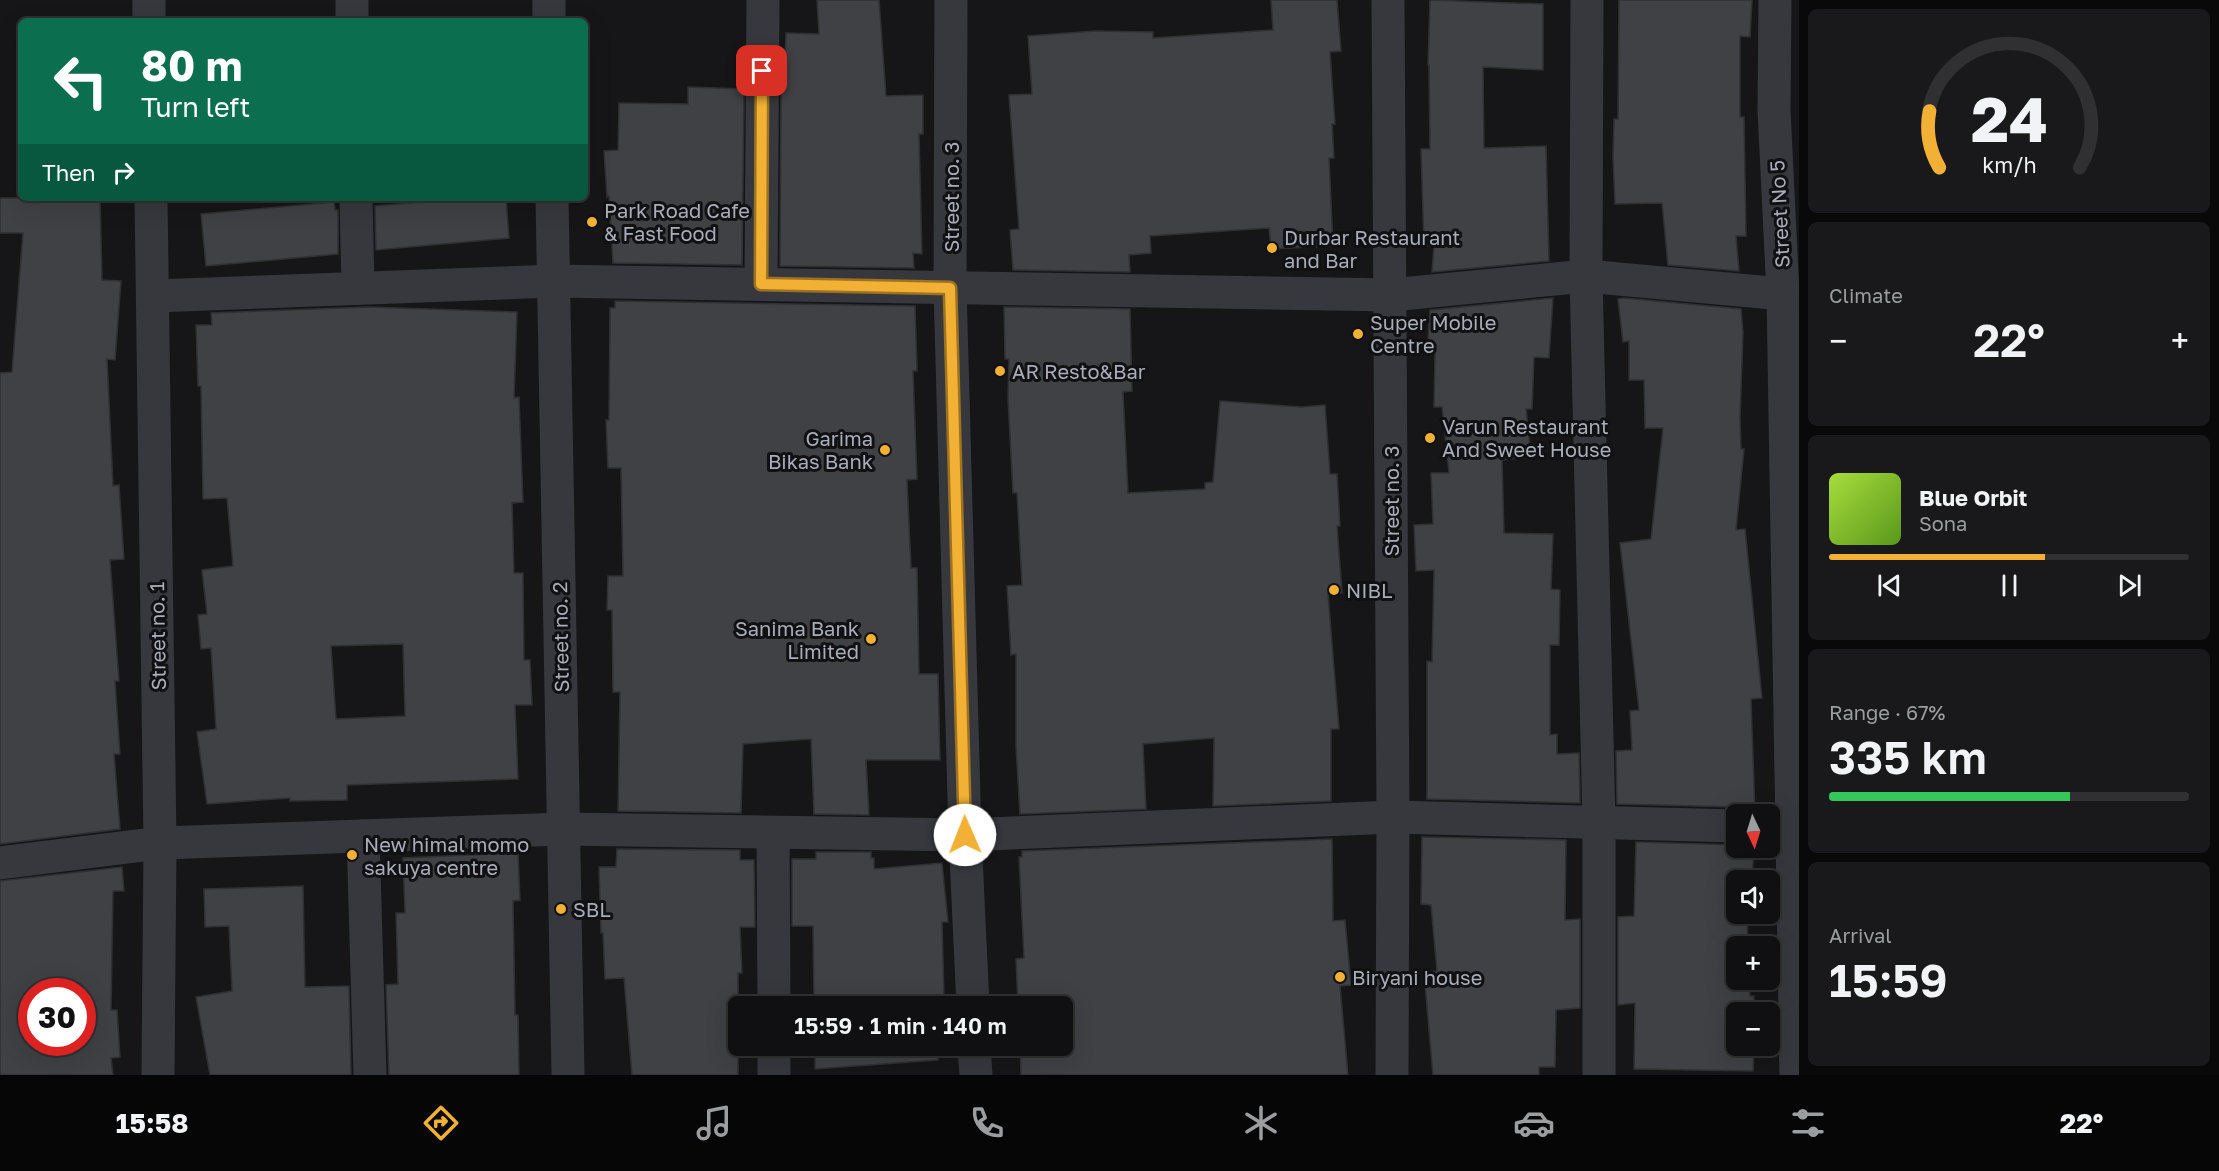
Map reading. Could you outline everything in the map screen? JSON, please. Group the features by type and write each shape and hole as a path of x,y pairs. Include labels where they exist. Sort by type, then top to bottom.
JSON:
{"street":[{"path":"149,0 149,18"},
{"path":"352,0 352,18"},
{"path":"549,0 549,18"},
{"path":"761,284 763,0"},
{"name":"Street no. 3","path":"951,0 950,288 965,835 973,996"},
{"name":"Street no. 3","path":"1388,0 1393,817 1392,1075"},
{"path":"1587,0 1586,276 1599,823 1599,1075"},
{"name":"Street No 5","path":"1775,0 1786,110 1781,827 1796,1075"},
{"name":"Street no. 1","path":"151,201 160,843 158,1075"},
{"path":"356,201 358,288"},
{"name":"Street no. 2","path":"552,201 568,1075"},
{"path":"153,296 554,281 1390,295 1586,276 1783,294"},
{"path":"0,863 160,843 563,829 965,835 1393,817 1726,826"},
{"path":"773,832 774,996"},
{"path":"363,836 370,1075"},
{"path":"774,1056 774,1075"},
{"path":"975,1056 976,1075"}],"building":[{"path":"817,0 879,0 886,96 923,95 923,134 919,134 922,254 913,253 914,268 780,266 781,90 784,90 786,33 819,34"},
{"path":"1271,0 1337,0 1341,51 1330,52 1335,124 1332,124 1334,158 1329,158 1333,246 1271,249 1269,228 1150,236 1151,253 1129,255 1130,272 1013,270 1010,230 1019,229 1009,95 1032,94 1028,36 1095,31 1153,32 1153,38 1273,30"},
{"path":"1430,0 1543,4 1543,70 1483,67 1484,148 1546,146 1549,261 1432,272 1434,246 1424,246 1421,149 1430,149 1428,65"},
{"path":"1619,0 1752,0 1750,37 1740,36 1740,117 1744,117 1746,236 1736,236 1739,271 1668,265 1662,203 1615,204 1613,157 1614,119 1618,119"},
{"path":"688,87 744,89 742,265 613,263 604,151 618,150 619,103 688,104"},
{"path":"0,198 18,198 18,201 100,201 102,280 121,281 115,360 107,359 113,486 119,485 124,559 110,560 119,681 115,681 120,754 114,754 120,829 0,844 0,373 12,372 23,233 0,233"},
{"path":"434,201 506,201 509,238 376,250 375,206"},
{"path":"334,202 335,210 338,210 338,254 206,266 201,214"},
{"path":"1553,298 1549,358 1534,357 1532,409 1526,409 1531,457 1502,460 1504,533 1553,534 1551,589 1560,590 1559,645 1550,645 1550,735 1557,734 1557,754 1579,753 1580,803 1427,799 1427,661 1432,662 1434,570 1416,571 1414,525 1433,524 1431,473 1449,473 1442,407 1434,407 1435,353 1427,353 1430,310"},
{"path":"1618,299 1741,309 1743,333 1740,418 1741,449 1744,449 1736,530 1745,529 1762,698 1751,699 1755,804 1726,804 1726,807 1617,804 1616,751 1632,750 1630,711 1639,710 1620,543 1651,539 1663,428 1645,428 1644,380 1629,380 1629,341 1623,342"},
{"path":"615,301 915,306 917,371 913,371 917,479 907,480 911,568 917,568 919,674 938,674 940,760 866,760 869,815 814,814 811,739 743,744 741,813 618,811 620,692 613,692 612,610 607,610 608,576 623,576 621,468 608,468 606,420 609,420 610,308 615,308"},
{"path":"369,307 517,312 514,398 519,397 523,502 512,503 514,573 523,573 524,660 530,660 532,705 515,705 518,779 347,785 347,800 290,801 290,798 207,804 197,732 216,729 211,648 201,649 198,615 207,614 202,570 233,566 227,498 203,499 201,386 198,386 196,325 212,325 211,313","holes":["403,644 405,716 336,719 331,646"]},
{"path":"1004,307 1130,309 1132,391 1123,392 1128,493 1205,489 1205,483 1213,482 1220,401 1301,407 1325,405 1330,474 1337,474 1340,526 1337,526 1342,593 1328,594 1339,729 1331,729 1331,801 1213,806 1214,738 1143,744 1146,809 1020,814 1016,747 1016,654 1011,655 1007,586 1022,585 1017,493 1013,493 1008,398 1009,359 1005,359"},
{"path":"1422,837 1566,840 1565,920 1580,919 1580,1008 1556,1010 1555,1067 1539,1067 1539,1075 1433,1075 1424,972 1437,971 1431,905 1421,904"},
{"path":"1332,839 1333,921 1345,920 1351,985 1340,986 1348,1075 1021,1075 1020,1056 1073,1056 1073,996 1018,996 1016,959 1024,958 1019,857 1022,857 1022,851"},
{"path":"1636,842 1726,845 1726,858 1753,858 1753,870 1726,870 1726,924 1747,924 1748,936 1726,936 1726,990 1750,990 1750,996 1754,996 1754,1002 1726,1002 1726,1056 1754,1056 1753,1071 1634,1069 1635,1003 1618,1005 1618,917 1634,916"},
{"path":"617,849 740,850 740,860 754,860 755,927 740,927 742,973 738,973 738,996 728,996 728,1056 738,1056 738,1075 632,1075 624,978 605,979 603,933 601,933 599,867 616,867"},
{"path":"816,852 871,852 871,858 874,858 874,869 942,863 948,922 942,922 944,996 814,996 813,926 792,926 792,859 816,859"},
{"path":"518,853 520,900 513,901 515,1015 518,1015 519,1075 389,1075 386,985 398,984 396,913 405,913 403,858"},
{"path":"122,867 124,891 113,891 111,1010 117,1010 120,1057 111,1058 113,1075 0,1075 0,881"},
{"path":"303,886 305,987 349,986 351,1075 210,1075 196,997 232,991 229,926 205,927 204,889"},
{"path":"815,1056 938,1056 938,1060 815,1069"}],"place":[{"name":"Park Road Cafe & Fast Food","path":"592,222"},
{"name":"Durbar Restaurant and Bar","path":"1272,248"},
{"name":"Super Mobile Centre","path":"1358,334"},
{"name":"AR Resto&Bar","path":"1000,371"},
{"name":"Varun Restaurant And Sweet House","path":"1430,438"},
{"name":"Garima Bikas Bank","path":"885,450"},
{"name":"NIBL","path":"1334,590"},
{"name":"Sanima Bank Limited","path":"871,639"},
{"name":"New himal momo sakuya centre","path":"352,855"},
{"name":"SBL","path":"561,909"},
{"name":"Biryani house","path":"1340,977"}],"route":[{"path":"762,71 761,284 950,288 965,835"}]}
